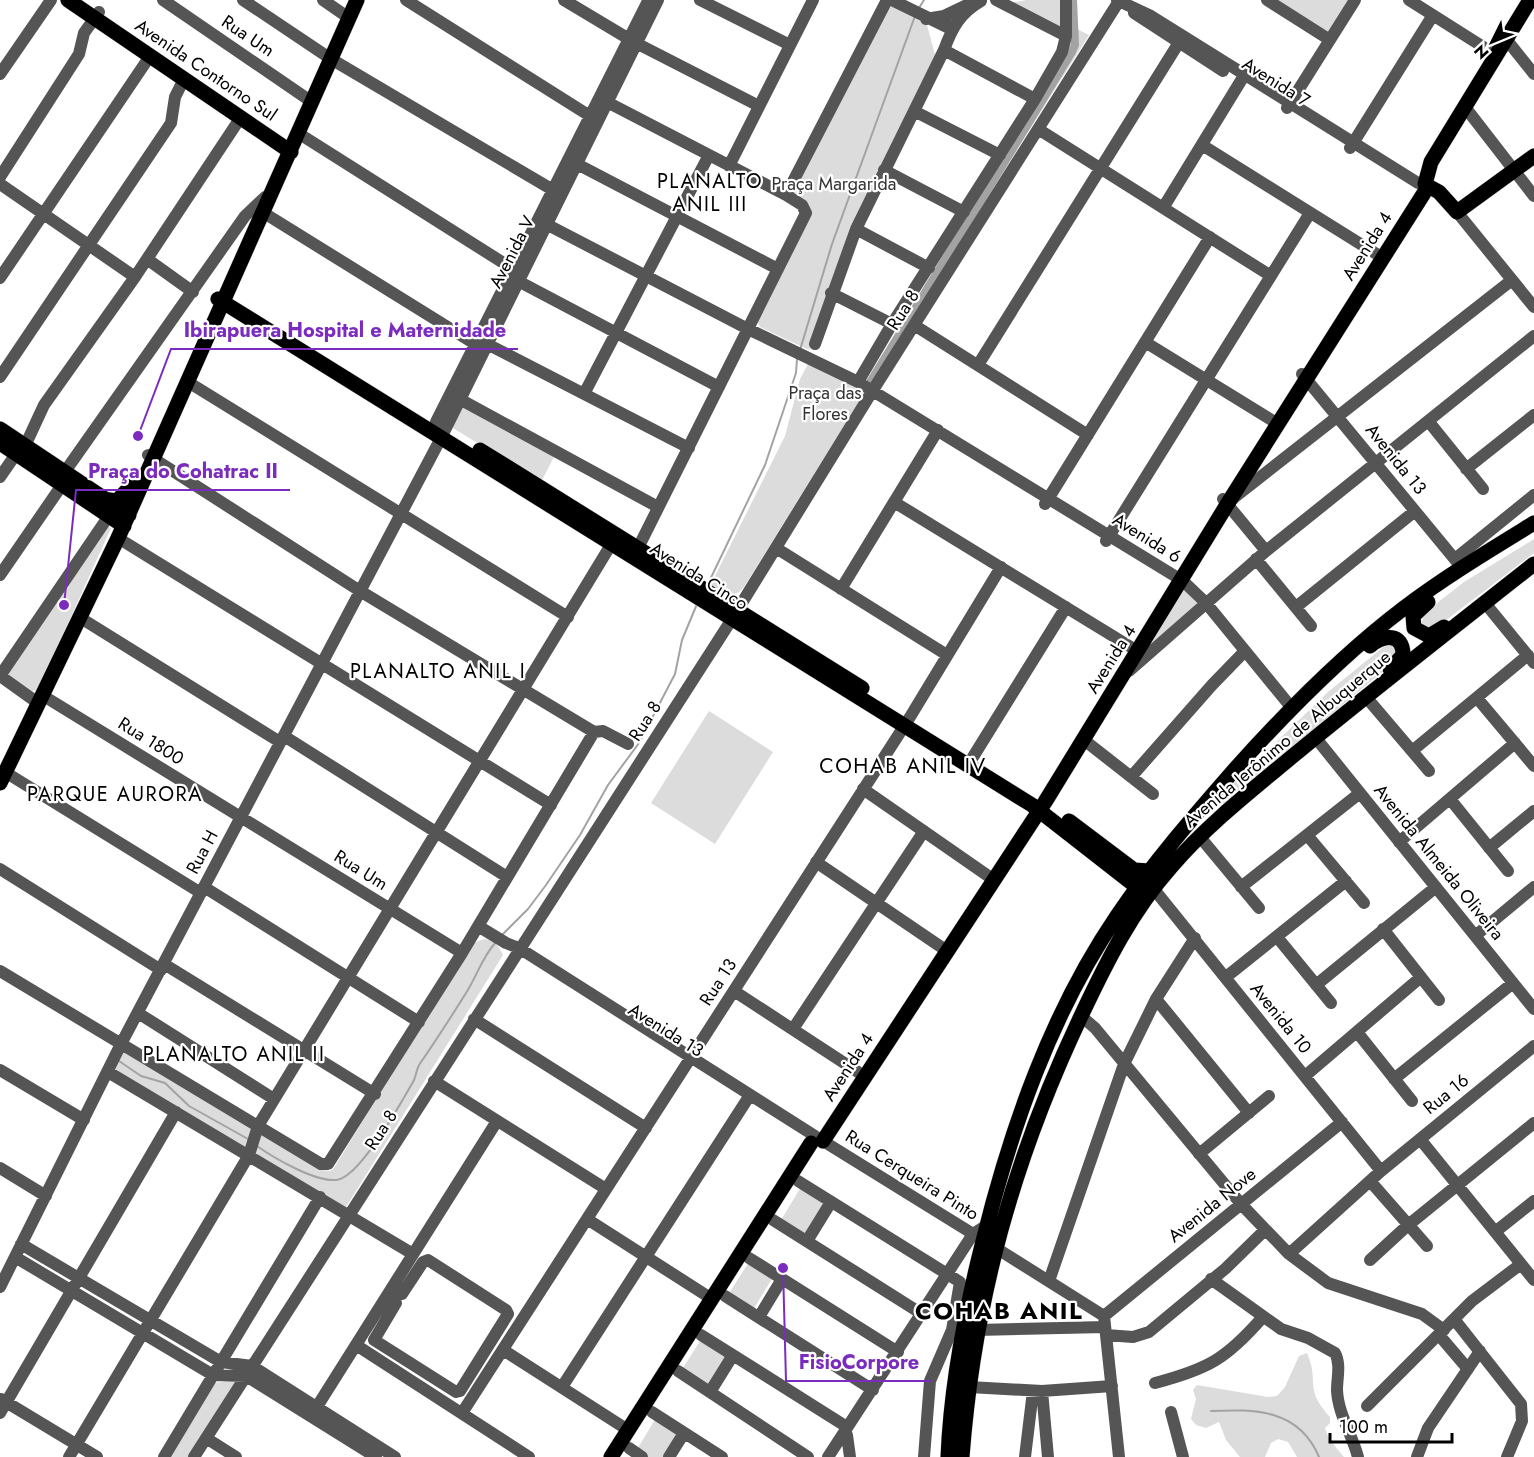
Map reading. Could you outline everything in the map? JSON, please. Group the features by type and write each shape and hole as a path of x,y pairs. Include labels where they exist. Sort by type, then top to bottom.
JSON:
{"main road":[{"name":"Avenida Contorno Sul","path":"68,0 97,15 292,144"},
{"name":"Avenida Contorno Sul","path":"81,0 150,56 241,117 292,144"},
{"path":"120,521 357,0"},
{"name":"Avenida 4","path":"1039,804 1176,579 1422,188 1431,162 1530,0"},
{"path":"1422,188 1444,196 1457,212 1534,156"},
{"path":"2,778 79,617 135,482 189,382 223,296"},
{"name":"Avenida Cinco","path":"223,296 1039,804 1137,887"},
{"path":"0,429 20,450 120,521"},
{"path":"0,443 20,450"},
{"path":"63,479 102,499 117,501 135,482"},
{"path":"102,499 120,521"},
{"path":"1534,523 1416,611 1412,618 1413,626 1423,635 1434,634 1478,600 1534,564"},
{"name":"Avenida Jerônimo de Albuquerque","path":"948,1457 950,1406 996,1185 1028,1094 1061,1017 1097,949 1137,887 1189,821 1291,707 1393,616 1458,563 1534,523"},
{"name":"Avenida Cinco","path":"614,540 638,548 685,584"},
{"name":"Avenida Jerônimo de Albuquerque","path":"985,1236 1021,1160 1046,1090 1081,1016 1115,946 1153,888 1200,837 1315,738 1534,564"},
{"path":"1291,707 1378,639 1390,637 1400,643 1403,653 1400,660 1351,702 1315,738"},
{"name":"Avenida 4","path":"626,1453 652,1412 659,1391 817,1141 1083,740 1123,676 1135,649"},
{"name":"Avenida Cinco","path":"907,722 973,757 1134,870 1149,871"},
{"path":"1137,887 1153,888"},
{"name":"Avenida 4","path":"719,1297 749,1258 757,1236 773,1220 798,1181 817,1141 858,1072 929,971"},
{"name":"Avenida 4","path":"611,1457 628,1430 678,1371 701,1335 707,1316"},
{"name":"Avenida Jerônimo de Albuquerque","path":"963,1457 969,1388 964,1331"}],"street":[{"path":"0,74 51,0"},
{"name":"Rua Um","path":"163,0 312,102"},
{"path":"243,0 331,59 553,190"},
{"path":"323,0 349,18"},
{"path":"406,0 590,116"},
{"path":"564,0 633,41 759,106"},
{"name":"Avenida V","path":"515,275 546,225 607,102 649,0"},
{"name":"Avenida V","path":"440,429 590,116 658,0"},
{"path":"700,0 790,45"},
{"path":"729,166 813,0"},
{"path":"786,195 887,0"},
{"path":"892,0 924,18 935,30 944,50 1035,99"},
{"path":"815,344 831,293 856,229 944,50 947,22 963,5 984,0"},
{"path":"996,0 1066,36"},
{"path":"858,382 1062,52 1066,36 1066,0"},
{"path":"1267,0 1330,40"},
{"path":"1288,106 1355,0"},
{"path":"1409,0 1496,55"},
{"name":"Avenida 7","path":"1118,1 1147,24 1181,40 1422,188"},
{"name":"Rua 8","path":"194,1457 735,615 871,393 1118,1"},
{"path":"0,177 79,54 84,33 97,15"},
{"path":"1352,146 1433,15"},
{"path":"924,18 947,22"},
{"path":"1506,39 1534,74"},
{"path":"978,365 1102,170 1181,40"},
{"path":"0,278 150,56"},
{"path":"1163,208 1243,78"},
{"path":"0,377 171,123 175,97 184,79"},
{"path":"607,102 786,195 802,205 805,216 638,548"},
{"path":"1465,107 1534,196"},
{"path":"914,111 1000,155"},
{"path":"0,477 20,450 44,405 147,260 241,117"},
{"path":"1038,129 1271,276"},
{"path":"292,144 616,333 719,387"},
{"path":"1202,145 1379,256"},
{"path":"584,394 709,155"},
{"path":"576,164 778,269"},
{"path":"884,170 964,212"},
{"path":"0,184 135,277"},
{"path":"0,575 63,479 245,216 266,203 481,344 688,448"},
{"path":"1457,212 1534,308"},
{"path":"1107,538 1310,213"},
{"name":"Avenida 6","path":"546,225 748,329 858,382 871,393 1176,579 1206,603 1291,707"},
{"path":"856,229 929,268"},
{"path":"1047,501 1210,237"},
{"path":"147,260 193,292"},
{"path":"1311,626 1225,501 1339,417 1512,280"},
{"path":"831,293 892,324"},
{"path":"914,325 1088,435"},
{"path":"1123,676 1261,555 1534,336"},
{"path":"1145,342 1275,423"},
{"name":"Avenida 13","path":"1304,376 1458,563"},
{"path":"189,382 400,515 568,617"},
{"path":"455,396 658,507"},
{"path":"1466,469 1534,415"},
{"path":"1429,422 1483,489"},
{"name":"Rua H","path":"0,1287 4,1269 15,1257 138,1013 400,515 440,429"},
{"path":"841,589 936,433"},
{"path":"151,456 360,591 594,732 603,731 628,744"},
{"name":"Avenida Jerônimo de Albuquerque","path":"1458,563 1534,495"},
{"path":"894,502 1135,649"},
{"path":"1296,607 1416,511"},
{"path":"0,676 120,521 321,665 550,805"},
{"path":"69,1457 151,1321 274,1099 438,833 614,540"},
{"path":"776,548 947,655"},
{"name":"Rua 13","path":"462,1413 907,722 1001,567"},
{"path":"1412,751 1477,698 1531,659 1485,603"},
{"path":"973,757 1066,607"},
{"path":"79,617 507,877"},
{"path":"1131,777 1245,651"},
{"name":"Rua 1800","path":"0,676 241,817"},
{"path":"1366,697 1429,771"},
{"path":"1477,698 1534,766"},
{"path":"108,1072 176,1112 321,1164 331,1162 462,953 594,732"},
{"name":"Avenida Almeida Oliveira","path":"1315,738 1534,1009"},
{"path":"1083,740 1153,794"},
{"path":"1399,842 1515,743"},
{"path":"2,778 203,890 419,1022"},
{"path":"863,789 990,877"},
{"path":"1241,887 1360,793"},
{"path":"1450,799 1508,870"},
{"path":"1489,848 1534,811"},
{"name":"Rua Um","path":"241,817 462,953"},
{"path":"793,1029 924,831"},
{"path":"1307,835 1364,903"},
{"path":"1200,837 1259,908"},
{"path":"816,862 944,948"},
{"path":"0,869 375,1094"},
{"path":"1226,977 1346,881"},
{"path":"1316,985 1436,887"},
{"name":"Avenida 10","path":"1153,888 1381,1171"},
{"path":"1475,936 1532,894"},
{"name":"Avenida 13","path":"478,926 817,1141"},
{"path":"1383,929 1439,1000"},
{"path":"1277,936 1331,1003"},
{"path":"1049,1281 1124,1064 1156,999 1195,938"},
{"path":"0,971 122,1044 253,1140 320,1197 413,1254"},
{"path":"1305,1076 1421,977"},
{"path":"1394,1079 1513,983"},
{"path":"734,991 858,1072"},
{"path":"1156,999 1248,1113"},
{"path":"138,1013 274,1099"},
{"path":"1081,1016 1241,1204 1289,1254 1328,1283 1422,1314 1442,1332 1468,1369"},
{"path":"474,1019 646,1128"},
{"path":"1356,1032 1412,1101"},
{"name":"Rua 16","path":"1289,1254 1381,1171 1534,1046"},
{"path":"0,1070 84,1120"},
{"path":"434,1081 606,1189"},
{"path":"1199,1154 1269,1096"},
{"path":"562,1387 748,1098"},
{"path":"97,1457 2,1405 176,1112"},
{"path":"314,1412 497,1121"},
{"name":"Avenida Nove","path":"1105,1326 1241,1204 1342,1122"},
{"path":"1370,1260 1407,1226 1534,1123"},
{"path":"1420,1139 1534,1279"},
{"name":"Rua Cerqueira Pinto","path":"817,1141 985,1236 1049,1281 1105,1326"},
{"path":"0,1168 46,1196"},
{"path":"798,1181 947,1276 958,1279 961,1286 964,1331 930,1381 924,1457"},
{"path":"1370,1181 1407,1226 1427,1246"},
{"path":"164,1457 320,1197"},
{"path":"807,1241 831,1202"},
{"path":"1495,1232 1534,1202"},
{"path":"587,1219 646,1257 759,1317 873,1390"},
{"path":"773,1220 922,1314"},
{"path":"964,1331 1105,1326 1133,1337 1149,1332 1226,1269 1265,1230"},
{"path":"828,1457 947,1276 985,1236"},
{"path":"21,1244 221,1362 249,1371 314,1412 395,1457"},
{"path":"15,1257 213,1375 249,1371"},
{"path":"749,1258 898,1352"},
{"path":"429,1260 506,1310 508,1314 460,1391 456,1392 374,1340 396,1303 392,1294 402,1294 423,1262 429,1260"},
{"path":"1367,1406 1454,1319 1521,1264"},
{"path":"759,1317 782,1279"},
{"path":"1211,1280 1262,1318 1281,1329 1308,1338 1335,1353 1338,1366 1338,1405 1353,1436 1358,1457"},
{"path":"1155,1383 1216,1362 1236,1348 1262,1318"},
{"path":"1454,1319 1516,1396 1523,1412 1522,1421 1507,1457"},
{"path":"1105,1326 1119,1457"},
{"path":"701,1335 847,1431 850,1457"},
{"path":"356,1345 530,1457"},
{"path":"503,1350 628,1430"},
{"path":"1417,1457 1428,1428 1480,1351"},
{"path":"710,1392 733,1355"},
{"path":"678,1371 808,1457"},
{"path":"969,1388 1037,1391 1112,1386"},
{"path":"1025,1457 1037,1391"},
{"path":"1037,1391 1048,1457"},
{"path":"314,1412 376,1457"},
{"path":"652,1412 722,1457"},
{"path":"1171,1412 1183,1457"},
{"path":"834,1457 847,1431"},
{"path":"669,1457 684,1433"},
{"path":"206,1438 236,1457"},
{"path":"626,1453 642,1457"}],"green space":[{"path":"1026,0 1063,0 1062,30 1010,3"},
{"path":"1267,0 1355,0 1330,40"},
{"name":"Praça Margarida","path":"890,5 927,25 935,55 850,227 809,350 760,327 757,321 809,216 793,192"},
{"path":"1071,26 1089,35 870,384 867,383 1068,51"},
{"name":"Praça das Flores","path":"809,362 864,393 744,587 736,594 724,594 710,586 785,436 800,379"},
{"path":"460,403 555,455 541,482 448,425"},
{"path":"106,526 111,528 38,690 32,691 7,674"},
{"path":"1534,539 1534,553 1436,628 1425,627 1422,623 1423,614 1464,582"},
{"path":"1183,586 1203,602 1142,661"},
{"path":"1394,643 1399,658 1223,804 1218,798 1328,692 1387,644"},
{"path":"709,711 773,752 715,844 651,803"},
{"path":"484,939 496,944 503,955 346,1207 112,1070 121,1051 322,1170 330,1171 334,1168 471,944"},
{"path":"801,1187 828,1203 807,1237 781,1220"},
{"path":"749,1262 773,1277 753,1310 728,1295"},
{"path":"702,1338 730,1356 709,1389 681,1371"},
{"path":"1307,1353 1311,1363 1314,1392 1330,1417 1330,1423 1325,1428 1329,1439 1344,1457 1297,1457 1288,1442 1278,1439 1271,1443 1265,1457 1240,1457 1226,1440 1219,1422 1206,1428 1196,1425 1191,1419 1196,1399 1193,1390 1197,1385 1268,1397 1277,1396 1285,1387 1299,1356"},
{"path":"238,1380 188,1457 169,1457 213,1383"},
{"path":"656,1418 680,1433 666,1457 644,1457 636,1451"}],"waterway":[{"path":"919,8 924,0"},
{"path":"870,382 1072,52 1075,45 1073,0"},
{"path":"800,350 832,244 915,16"},
{"path":"707,586 765,465 796,373 797,359"},
{"path":"501,936 528,909 546,885 580,835 608,785 639,743 675,674 682,640 697,604"},
{"path":"257,1146 284,1163 327,1180 336,1180 345,1176 356,1167 389,1122 413,1082 419,1065 496,942"},
{"path":"119,1061 141,1076 165,1083 189,1106 248,1139"},
{"path":"1211,1411 1244,1411 1274,1415 1300,1429 1319,1457"}],"place":[{"name":"Ibirapuera Hospital e Maternidade","path":"138,436"},
{"name":"Praça do Cohatrac II","path":"64,605"},
{"name":"FisioCorpore","path":"783,1268"}],"district":[{"name":"PLANALTO ANIL III","path":"710,192"},
{"name":"PLANALTO ANIL I","path":"438,671"},
{"name":"COHAB ANIL IV","path":"903,766"},
{"name":"PARQUE AURORA","path":"115,794"},
{"name":"PLANALTO ANIL II","path":"234,1054"},
{"name":"COHAB ANIL","path":"999,1311"}]}
